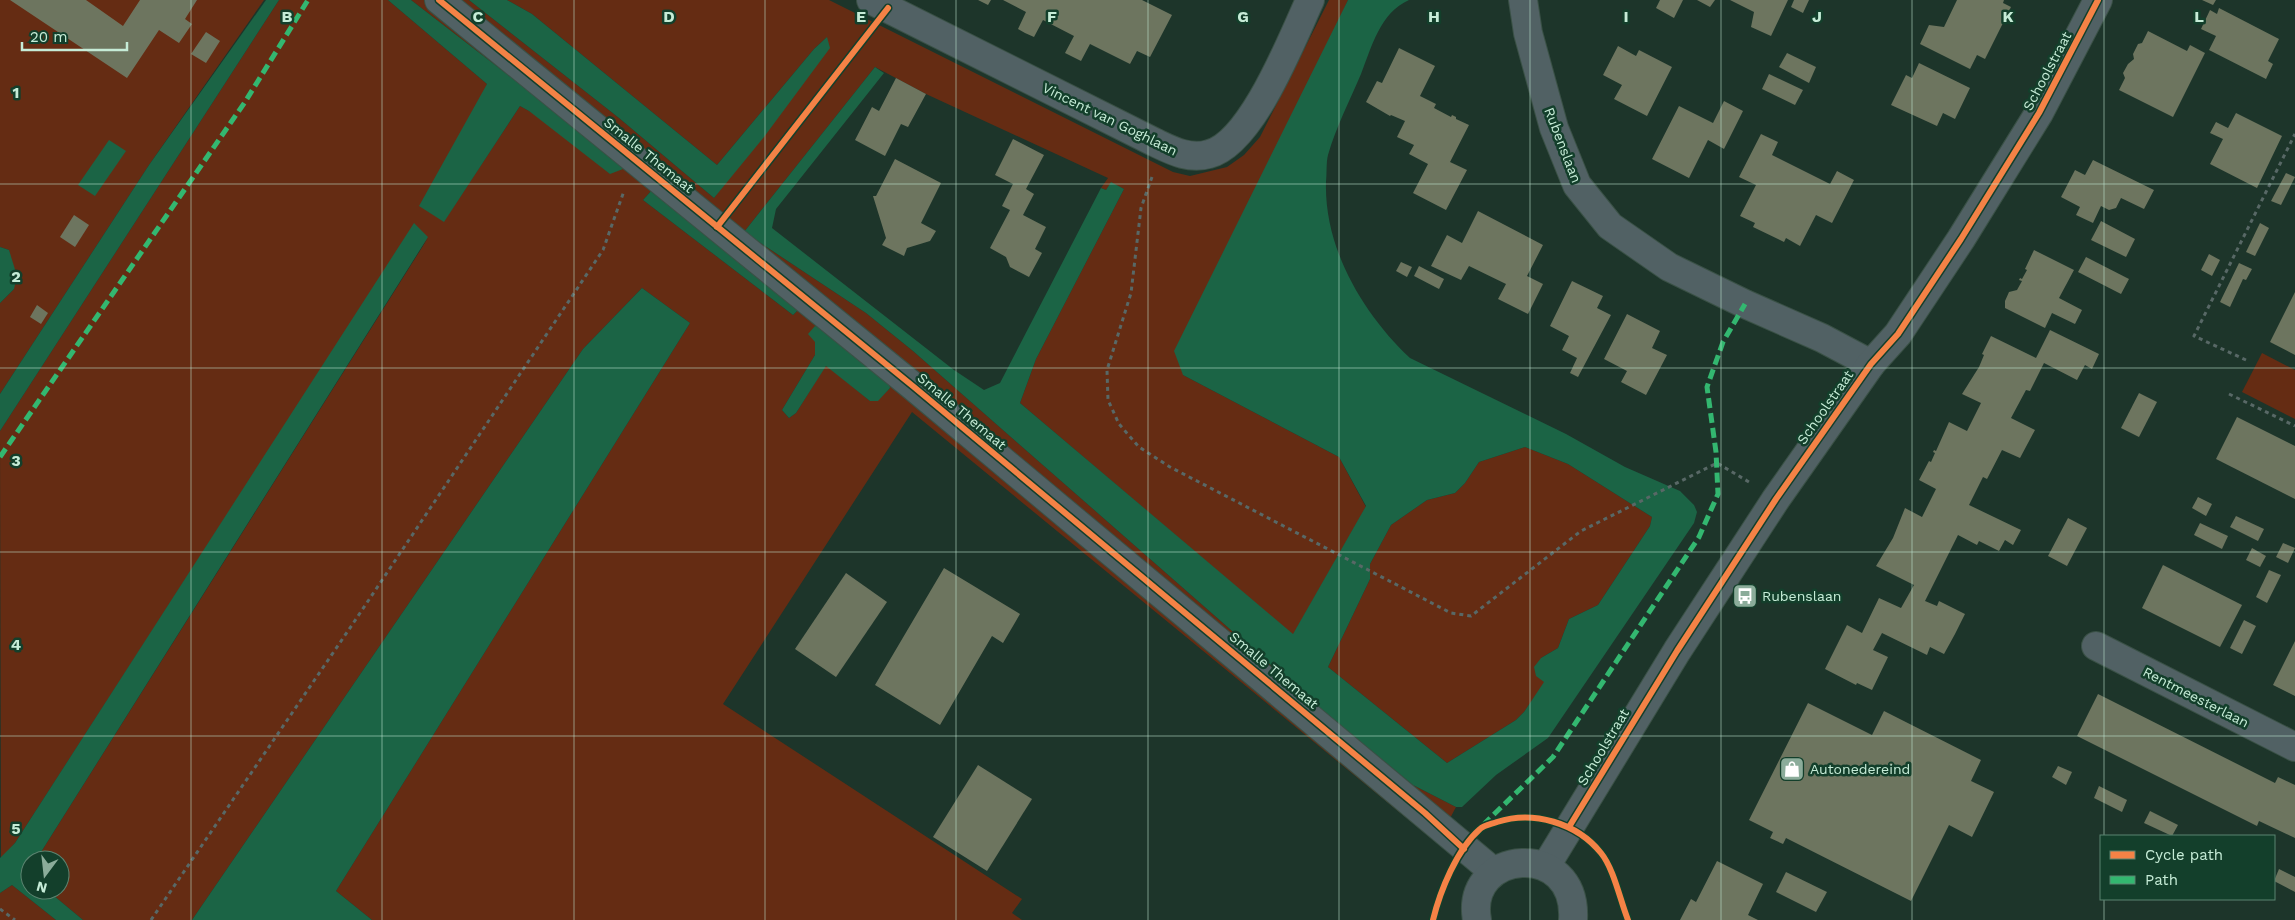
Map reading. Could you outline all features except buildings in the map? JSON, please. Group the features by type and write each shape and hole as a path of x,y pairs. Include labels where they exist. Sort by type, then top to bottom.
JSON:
{"street":[{"name":"Smalle Themaat","path":"439,0 922,394 1494,872"},
{"name":"Vincent van Goghlaan","path":"884,3 1154,142 1178,153 1194,156 1209,154 1223,147 1237,136 1256,113 1310,0"},
{"name":"Rubenslaan","path":"1523,0 1528,33 1554,128 1577,185 1610,226 1669,267 1745,304 1822,338 1871,364"},
{"name":"Schoolstraat","path":"1546,866 1676,651 1776,499 1871,364 1898,334 1961,239 2039,113 2098,0"},
{"name":"Rentmeesterlaan","path":"2096,646 2295,747"},
{"path":"1477,920 1477,897 1484,883 1494,872 1510,863 1529,862 1546,866 1560,876 1569,889 1574,905 1573,920"}],"path":[{"path":"2246,360 2194,336 2295,134"},
{"path":"1154,142 1155,170 1141,208 1131,292 1107,370 1108,400 1119,424 1139,446 1170,467 1451,613 1471,616 1581,531 1677,483"},
{"path":"151,920 352,625 603,250 624,190 619,184 636,161"},
{"path":"2228,394 2295,426"},
{"path":"0,909 14,920"}],"shaded area":[{"path":"0,0 264,0 149,165 0,394 0,303 14,289 9,250 0,247"},
{"path":"266,0 279,0 0,431 0,394 149,165"},
{"path":"279,0 388,0 487,84 444,221 520,106 617,159 411,0 469,0 619,118 714,198 827,37 814,49 717,165 532,14 507,0 829,0 1173,172 1190,176 1227,167 1244,155 1260,137 1329,0 1348,0 1183,375 1339,457 1366,507 1293,635 1020,403 1036,359 1124,189 1111,183 1106,190 1101,188 1108,178 926,94 875,67 744,232 866,313 913,351 1321,709 1413,785 1456,807 1437,843 912,412 723,704 1022,899 1012,913 1022,920 372,920 336,891 690,323 642,288 583,349 192,920 83,920 59,900 70,900 70,850 42,850 428,238 265,456 15,843 1,859 0,431","holes":["652,190 798,310 793,315 643,200","815,342 890,388 878,400 870,401 826,365 796,413 789,418 782,410 815,355"]},
{"path":"388,0 411,0 617,159 623,169 610,174 520,106 444,222 419,206 487,84"},
{"path":"469,0 507,0 532,14 717,165 814,49 827,37 830,48 764,137 714,198 619,118"},
{"path":"1348,0 1409,0 1391,13 1378,31 1328,155 1327,207 1339,255 1350,278 1362,300 1377,321 1410,358 1566,434 1625,467 1680,491 1694,505 1697,512 1694,523 1548,738 1496,775 1462,807 1456,807 1413,785 1321,709 913,351 866,313 744,232 875,67 884,73 776,209 772,228 954,370 984,390 1000,383 1101,188 1106,190 1111,182 1124,189 1036,359 1020,403 1293,634 1366,506 1339,457 1183,375 1174,351","holes":["1525,447 1568,464 1652,517 1650,526 1598,605 1569,619 1558,648 1541,658 1534,667 1536,676 1544,682 1524,712 1516,720 1447,763 1328,667 1370,579 1370,564 1391,525 1427,500 1455,493 1465,483 1479,462"]},
{"path":"109,140 126,151 95,196 78,185"},
{"path":"652,190 799,309 793,315 643,200"},
{"path":"414,223 428,237 42,850 20,850 20,891 12,885 0,893 0,858 15,843"},
{"path":"0,247 9,250 17,276 14,289 0,303"},
{"path":"642,288 690,323 336,891 372,920 192,920 583,349"},
{"path":"815,326 831,332 888,378 890,388 878,401 870,401 826,366 796,413 789,418 782,410 815,355 815,342 808,334"},
{"path":"2262,353 2295,370 2295,419 2242,392"},
{"path":"1525,447 1568,464 1652,517 1650,526 1598,605 1569,619 1558,648 1541,658 1545,682 1524,712 1516,720 1447,763 1328,667 1370,579 1370,564 1391,525 1427,500 1455,493 1465,483 1479,462"},
{"path":"12,885 20,891 20,900 31,900 56,920 0,920 0,893"},
{"path":"31,900 59,900 83,920 56,920"}],"marked path":[{"path":"0,457 245,102 308,0"},
{"path":"1483,825 1553,757 1699,537 1718,494 1716,452 1707,387 1723,342 1745,304"}],"cycle path":[{"path":"439,0 914,387 1425,813 1464,849"},
{"path":"1569,827 1677,651 1776,499 1871,364 1898,334 1961,239 2039,113 2098,0"},
{"path":"717,227 888,8"},
{"path":"1433,920 1450,871 1472,837 1480,829 1497,822 1525,818 1554,822 1580,834 1591,843 1601,853 1610,867 1628,920"}],"place":[{"name":"Rubenslaan","path":"1745,596"},
{"name":"Autonedereind","path":"1792,769"}]}
